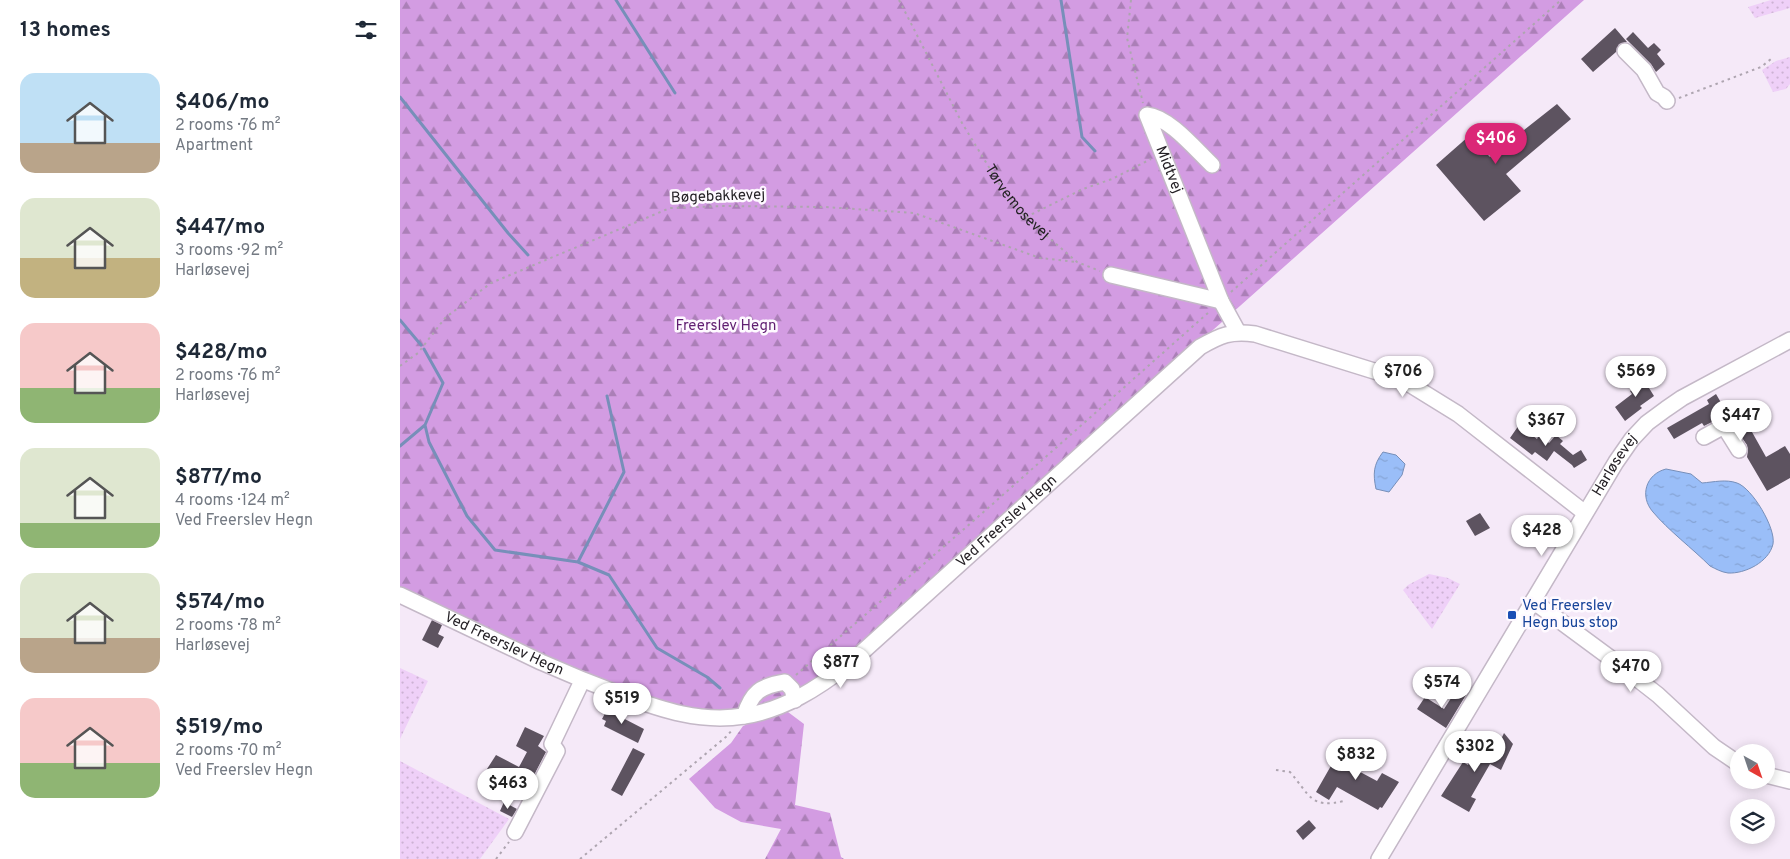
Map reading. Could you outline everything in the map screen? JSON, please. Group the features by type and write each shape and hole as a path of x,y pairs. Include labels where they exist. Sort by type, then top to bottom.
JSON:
{"street":[{"path":"1625,51 1644,70 1657,93 1667,101"},
{"name":"Midtvej","path":"1146,115 1221,301 1238,332"},
{"path":"1146,115 1154,116 1177,132 1212,165"},
{"path":"1111,275 1221,301"},
{"name":"Ved Freerslev Hegn","path":"400,595 582,680 659,709 702,718 744,716 775,708 795,700 826,681 848,664 1200,347 1213,339 1238,332 1255,334 1404,380 1458,414 1586,513"},
{"name":"Harløsevej","path":"1379,859 1616,462 1632,439 1647,423 1682,398 1790,340"},
{"path":"1704,438 1724,426 1739,450"},
{"path":"1533,601 1658,695 1714,747 1730,758"},
{"path":"515,832 557,751 552,744 582,680"},
{"path":"744,716 753,696 768,685 786,682 792,689 795,700"},
{"path":"1775,777 1790,781"}],"path":[{"name":"Tørvemosevej","path":"899,0 962,123 1001,187 1026,218 1077,262 1111,275"},
{"path":"1131,0 1128,38 1146,115"},
{"path":"786,682 800,673 1562,0"},
{"path":"1667,101 1694,93 1761,67 1771,59"},
{"path":"1026,218 1083,189 1112,179 1151,159 1163,156"},
{"name":"Bøgebakkevej","path":"400,366 418,353 445,318 491,283 670,208 724,206 826,207 914,214 1040,258 1077,262"},
{"path":"580,859 727,736 744,716"},
{"path":"1276,770 1290,772 1318,803 1329,805 1344,801"},
{"path":"496,859 515,832"}],"shaded area":[{"path":"1771,0 1790,0 1790,8 1755,18 1748,7"},
{"path":"1790,57 1790,84 1786,89 1773,92 1762,70 1776,61"},
{"path":"1429,574 1448,578 1460,584 1432,629 1403,590 1408,585"},
{"path":"400,668 428,681 400,739"},
{"path":"400,761 509,819 480,859 400,859"}],"green space":[{"name":"Freerslev Hegn","path":"400,0 1584,0 832,669 773,702 751,709 723,712 694,710 666,705 637,696 580,674 400,593"},
{"path":"784,709 804,724 795,805 830,813 841,857 844,859 765,859 781,829 741,822 715,808 689,779 731,743 743,726"}],"water":[{"path":"1383,452 1396,455 1405,464 1402,475 1389,492 1376,489 1375,484 1374,474 1376,465"},
{"path":"1666,469 1691,474 1702,483 1729,481 1743,486 1762,509 1771,528 1773,544 1767,556 1755,566 1735,573 1723,572 1710,566 1666,526 1649,506 1646,493 1649,481 1659,472"}],"building":[{"path":"1615,28 1627,42 1619,44 1616,52 1593,72 1581,59"},
{"path":"1633,32 1648,48 1654,43 1661,50 1657,54 1665,64 1656,72 1651,64 1626,39"},
{"path":"1557,104 1571,119 1506,174 1521,191 1484,221 1436,165 1469,136 1490,157"},
{"path":"1648,374 1655,383 1649,388 1654,396 1640,406 1642,408 1625,421 1615,407 1632,394 1630,391 1639,385 1637,382"},
{"path":"1716,394 1727,413 1738,407 1766,457 1785,446 1790,454 1790,478 1767,491 1747,457 1747,445 1728,418 1720,418 1704,426 1702,423 1674,439 1667,428 1709,404 1707,400"},
{"path":"1519,425 1537,439 1539,435 1549,443 1556,435 1563,441 1560,444 1573,455 1581,450 1587,460 1574,468 1554,451 1547,461 1535,452 1532,455 1510,438"},
{"path":"1480,513 1490,528 1475,536 1466,521"},
{"path":"432,620 442,625 438,634 444,637 438,648 422,640"},
{"path":"1457,689 1466,695 1446,728 1417,709 1425,697 1444,709"},
{"path":"609,706 619,711 617,715 644,729 638,743 604,726 606,721 602,719"},
{"path":"525,727 544,736 538,746 546,752 531,781 502,768 498,775 487,769 496,755 519,767 527,752 516,746"},
{"path":"1504,733 1513,744 1501,770 1490,764 1471,797 1476,799 1469,812 1441,796 1463,762 1468,765 1478,744 1495,752"},
{"path":"1344,743 1357,751 1349,766 1377,781 1382,773 1399,782 1382,808 1380,807 1378,810 1337,787 1329,800 1316,792"},
{"path":"633,748 645,754 622,796 611,790"},
{"path":"504,802 517,809 512,817 500,811"},
{"path":"1309,820 1316,828 1303,840 1296,831"}],"waterway":[{"path":"616,0 675,93"},
{"path":"1061,0 1082,137 1095,151"},
{"path":"400,97 508,233 528,255"},
{"path":"400,320 421,345"},
{"path":"424,349 443,383 425,425 429,442 467,516 495,550 578,562 609,575 657,648 707,677 720,688"},
{"path":"578,562 624,472 607,396"},
{"path":"400,446 425,425"}],"place":[{"name":"Ved Freerslev Hegn bus stop","path":"1512,615"}]}
